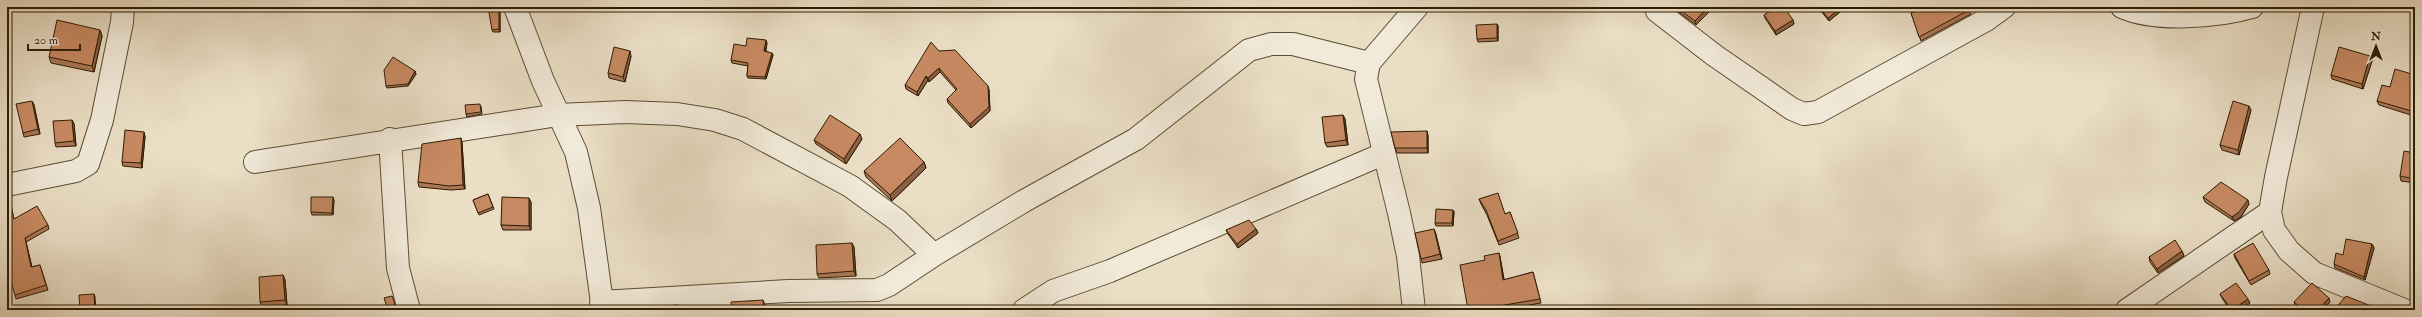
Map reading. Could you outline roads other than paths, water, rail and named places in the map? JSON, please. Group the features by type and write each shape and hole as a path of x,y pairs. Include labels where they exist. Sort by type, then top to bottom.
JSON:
{"street":[{"path":"7,185 76,170 88,164 102,120 122,22 123,7"},
{"path":"515,7 558,115 576,152 584,182 602,306 788,291 877,290 889,285 934,255 1136,139 1249,50 1271,44 1293,44 1369,63"},
{"path":"1414,310 1405,242 1366,79 1369,63 1416,7"},
{"path":"1657,11 1714,55 1792,109 1804,114 1818,112 1886,76 1986,20 2004,7"},
{"path":"2122,7 2161,16 2198,15 2252,7"},
{"path":"2313,7 2270,212 2274,230 2289,251 2314,273 2404,310"},
{"path":"255,162 390,139 558,115 625,112 677,114 715,120 743,129 850,186 897,220 934,255"},
{"path":"390,139 398,268 409,310"},
{"path":"1024,310 1053,292 1117,268 1383,154"},
{"path":"2127,310 2270,212"}]}
